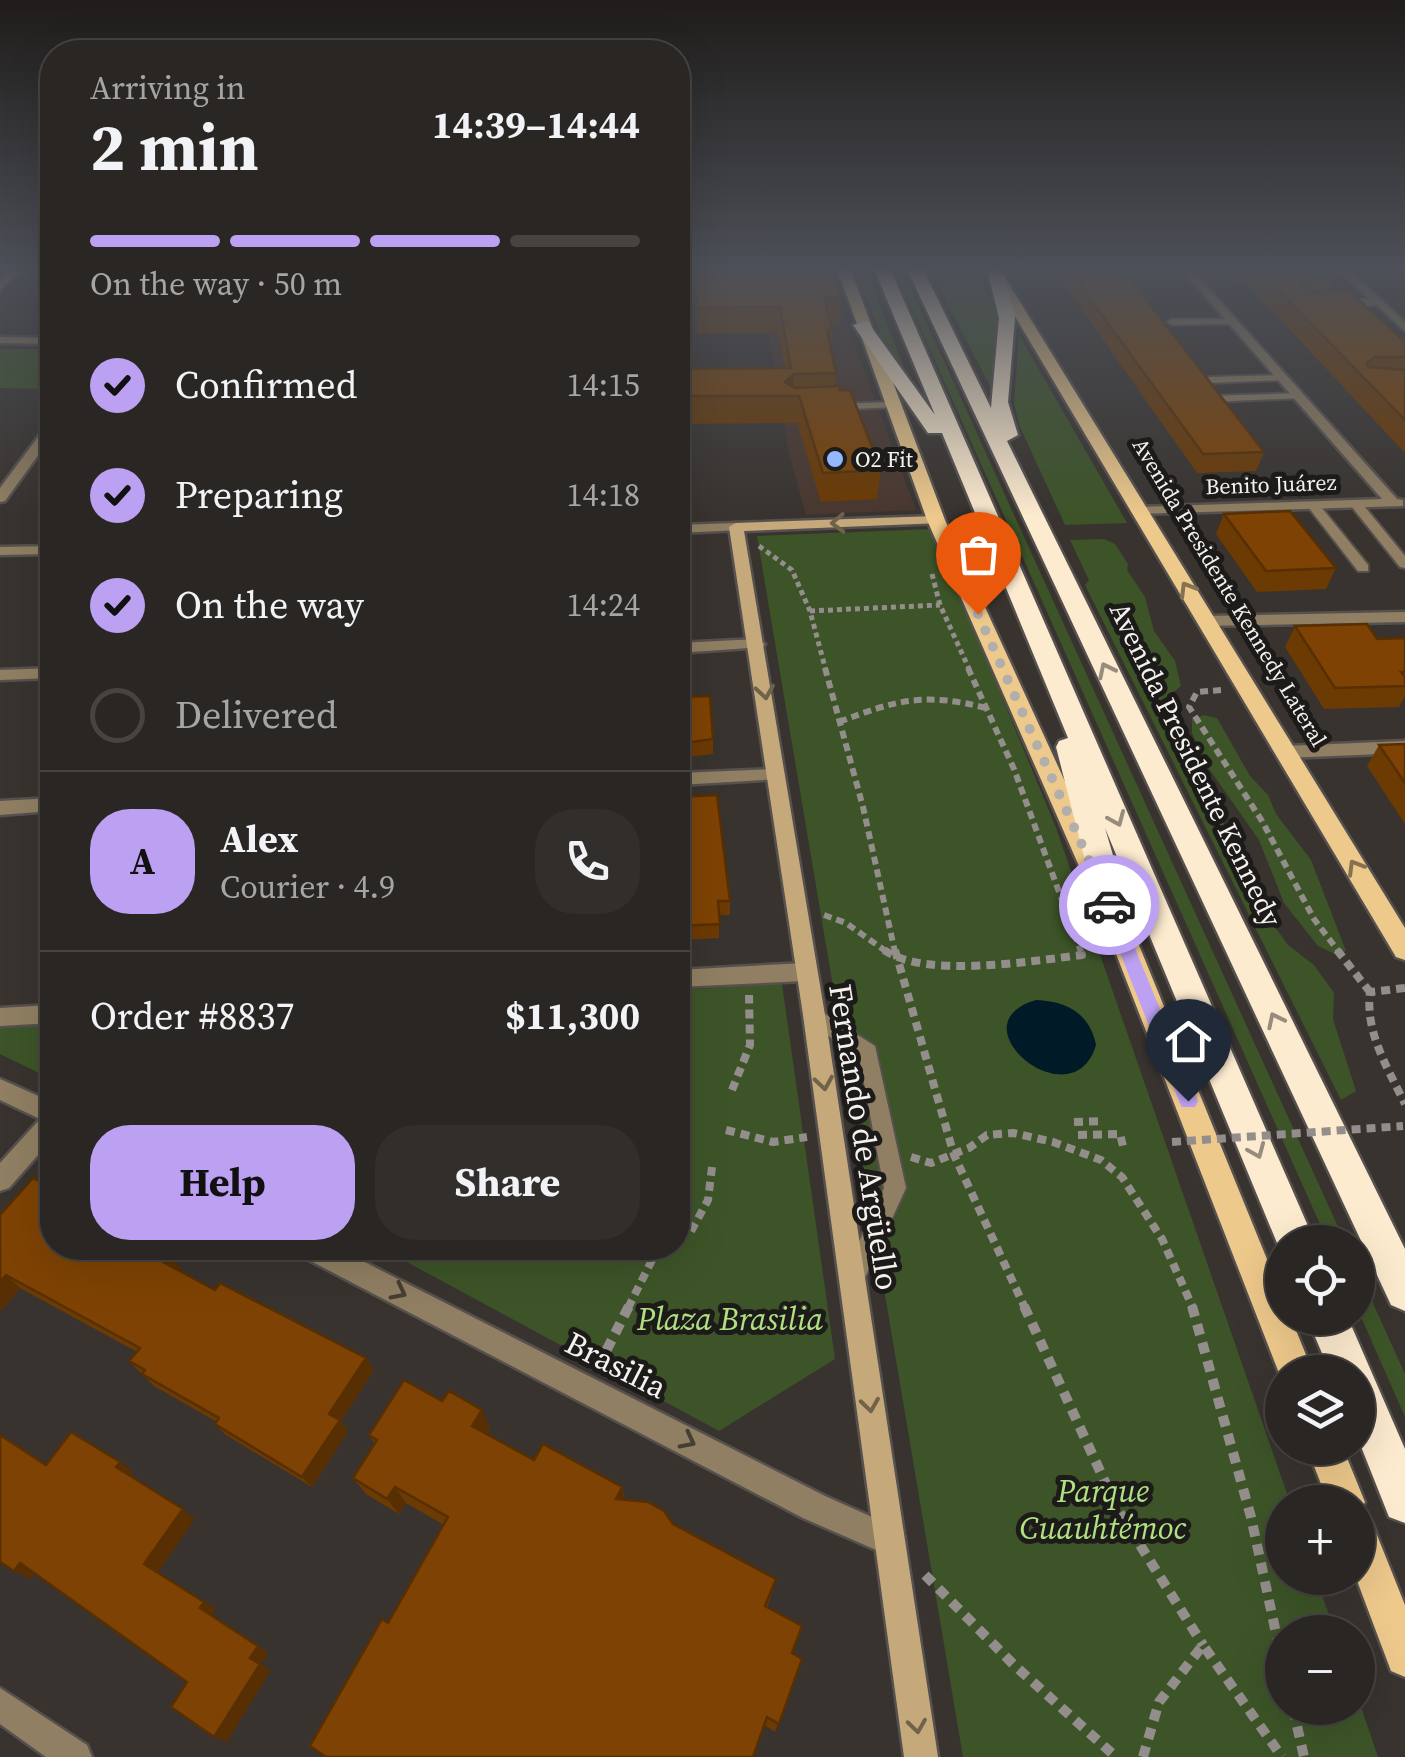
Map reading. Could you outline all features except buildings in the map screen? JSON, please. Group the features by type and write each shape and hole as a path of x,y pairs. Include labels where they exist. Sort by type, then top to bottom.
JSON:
{"highway":[{"path":"881,353 976,491"},
{"path":"917,353 1289,1225"},
{"name":"Avenida Presidente Kennedy","path":"955,353 1405,1291"},
{"path":"1004,353 999,402 1027,506"},
{"path":"1038,633 1117,923"},
{"path":"1375,1430 1405,1501"}],"main road":[{"path":"872,353 928,520 1117,923 1289,1355"},
{"name":"Avenida Presidente Kennedy Lateral","path":"1044,353 1405,950"},
{"path":"1375,1577 1405,1656"}],"street":[{"path":"1261,353 1399,503"},
{"path":"0,498 40,444"},
{"name":"Benito Juárez","path":"1139,511 1399,503"},
{"path":"690,530 737,533 928,520"},
{"name":"Fernando de Argüello","path":"737,533 854,1278 921,1757"},
{"path":"0,551 40,550"},
{"path":"1206,622 1405,617"},
{"path":"690,647 757,644"},
{"path":"0,675 40,673"},
{"path":"1286,752 1405,747"},
{"path":"690,779 776,775"},
{"path":"0,808 40,806"},
{"path":"690,978 806,972"},
{"path":"0,1017 40,1015"},
{"path":"0,1089 40,1107"},
{"path":"0,1180 40,1136"},
{"name":"Brasilia","path":"335,1260 814,1507 890,1540"},
{"path":"0,1704 75,1757"}],"lane":[{"path":"1210,380 1284,378"},
{"path":"1209,398 1299,396"},
{"path":"813,408 892,405"},
{"path":"1356,504 1405,564"},
{"path":"1314,505 1363,568"},
{"path":"814,1015 868,1052 895,1188 854,1278"}],"path":[{"path":"796,913 822,914 846,923 897,959 980,967 1082,955 1014,768 940,606 928,520"},
{"path":"737,533 792,570 810,610 863,807 897,959 954,1155 1118,1510 1203,1645 1282,1757"},
{"path":"810,610 940,606"},
{"path":"1247,689 1198,692 1189,707 1210,746 1262,821 1314,919 1370,992"},
{"path":"838,722 906,696 942,696 987,708"},
{"path":"732,1090 750,1046 749,975"},
{"path":"1370,992 1405,988"},
{"path":"1370,992 1366,1006 1371,1028 1405,1104"},
{"path":"1074,1122 1102,1121"},
{"path":"1172,1142 1404,1126"},
{"path":"954,1155 987,1134 1014,1134 1053,1142 1101,1160 1122,1177 1162,1239 1189,1292 1251,1518 1272,1615"},
{"path":"1078,1135 1120,1134 1123,1146"},
{"path":"690,1233 708,1200 712,1167"},
{"path":"587,1389 652,1260"},
{"path":"890,1540 1013,1664 1116,1757"},
{"path":"1143,1757 1159,1702 1203,1645"},
{"path":"1297,1725 1304,1757"}],"shaded area":[{"path":"772,353 858,353 916,510 806,515 789,454"}],"green space":[{"path":"0,353 40,353 40,389 0,388"},
{"path":"888,353 898,353 904,368"},
{"path":"932,353 940,353 1337,1225 1320,1225"},
{"path":"973,353 997,353 993,392"},
{"path":"1018,353 1029,353 1127,523 1065,525 1019,425 1014,403"},
{"name":"Parque Cuauhtémoc","path":"932,529 1055,825 1265,1430 1265,1465 1277,1465 1284,1485 1265,1485 1265,1595 1322,1595 1329,1615 1265,1615 1265,1725 1367,1725 1378,1757 963,1757 757,536"},
{"path":"1104,539 1115,544 1128,564 1127,570 1145,597 1154,631 1175,661 1181,686 1163,700 1163,711 1194,781 1241,848 1243,868 1265,913 1288,945 1314,965 1334,993 1333,1019 1356,1091 1341,1100 1085,585 1089,580 1070,540"},
{"path":"1204,715 1217,718 1250,776 1268,795 1276,814 1311,860 1346,951 1335,954 1318,946 1284,903 1259,840 1205,763 1192,733 1192,719"},
{"name":"Plaza Brasilia","path":"782,984 835,1359 719,1431 403,1260 690,1260 690,989"},
{"path":"40,1022 40,1074 0,1054 0,1026"},
{"path":"1375,1308 1405,1374 1405,1417 1369,1335 1375,1335"}],"water":[{"path":"1036,1000 1058,1003 1083,1017 1096,1045 1083,1066 1065,1074 1045,1071 1026,1061 1012,1045 1007,1028 1014,1012"}],"way so far":[{"path":"978,614 1109,905"}],"place":[{"name":"O2 Fit","path":"835,459"}],"route":[{"path":"1109,905 1188,1101"}]}
